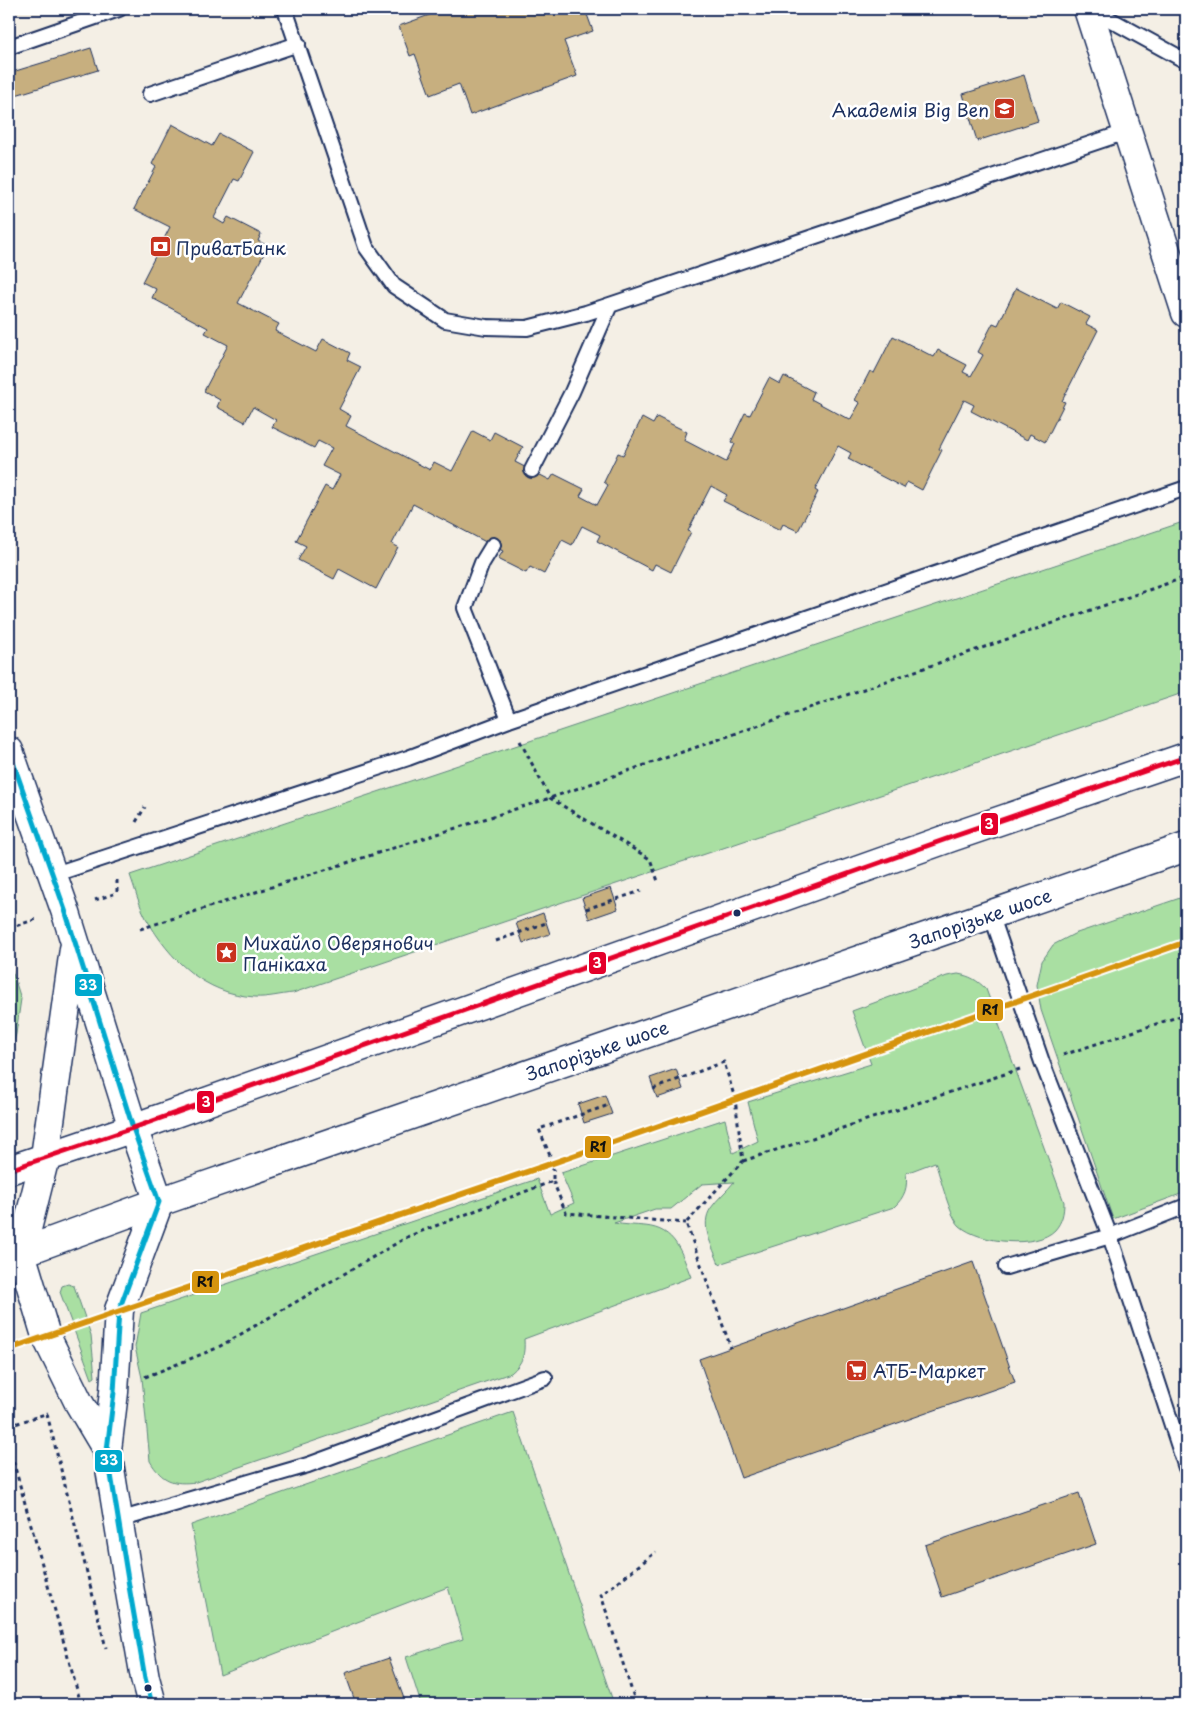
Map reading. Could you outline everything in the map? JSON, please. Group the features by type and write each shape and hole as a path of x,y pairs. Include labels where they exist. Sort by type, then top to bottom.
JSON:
{"main road":[{"path":"1089,9 1186,313"},
{"path":"9,751 75,943 159,1202 119,1310 114,1392 107,1450 144,1669 152,1704"},
{"path":"9,1170 134,1128 943,841 1186,757"},
{"name":"Запорізьке шосе","path":"15,1255 159,1202 1186,847"},
{"path":"75,943 45,1157 15,1255 46,1336 79,1403 107,1450"}],"lane":[{"path":"9,47 119,9"},
{"path":"285,9 366,248 394,286 445,320 486,327 527,328 586,313 1129,131"},
{"path":"1089,9 1186,61"},
{"path":"150,94 298,44"},
{"path":"532,470 572,392 610,305"},
{"path":"52,875 408,758 509,720 1186,488"},
{"path":"493,545 482,562 465,608 509,720"},
{"path":"990,914 1042,1062 1110,1236 1186,1468"},
{"path":"1006,1267 1110,1236 1186,1206"},
{"path":"119,1520 308,1465 545,1378"}],"path":[{"path":"140,929 550,798 1186,578"},
{"path":"509,720 550,798 650,859 659,884"},
{"path":"586,909 642,891"},
{"path":"496,941 546,923"},
{"path":"686,1222 744,1161 1186,1014"},
{"path":"653,1090 724,1062 735,1099 744,1161"},
{"path":"609,1105 539,1130 553,1163 553,1181 566,1213 686,1222"},
{"path":"114,1392 142,1378 217,1348 409,1236 553,1181"},
{"path":"686,1222 731,1348"},
{"path":"9,1426 79,1403"},
{"path":"47,1413 106,1649"},
{"path":"9,1446 81,1704"},
{"path":"636,1704 601,1595 656,1552"}],"green space":[{"path":"1186,522 1186,692 293,993 255,997 220,989 204,982 190,972 166,948 146,918 139,902 130,875"},
{"path":"1186,896 1186,1192 1113,1219 1041,1010 1037,985 1042,961 1053,945 1074,934"},
{"path":"9,961 21,999 16,1034 9,1058"},
{"path":"958,974 973,979 986,989 1064,1202 1061,1221 1055,1230 1047,1236 1022,1242 1008,1242 994,1240 969,1232 960,1226 952,1214 935,1162 906,1173 907,1183 905,1192 894,1207 719,1264 708,1236 706,1222 711,1208 734,1182 702,1184 671,1209 655,1209 614,1223 645,1226 664,1232 676,1243 691,1277 524,1339 522,1358 518,1366 511,1373 196,1482 181,1483 169,1480 154,1468 150,1461 142,1378 135,1347 141,1313 537,1179 550,1214 574,1203 561,1173 725,1119 733,1153 758,1141 748,1102 871,1064 852,1011 947,976"},
{"path":"68,1284 74,1286 91,1335 95,1377 92,1379 60,1292 62,1286"},
{"path":"513,1412 614,1704 421,1704 406,1657 463,1639 448,1587 220,1675 191,1525"}],"building":[{"path":"442,9 585,9 593,31 564,41 577,76 470,115 459,84 430,95 415,54 410,56 399,26"},
{"path":"91,48 98,70 9,97 9,73"},
{"path":"1024,75 1038,121 977,141 963,94"},
{"path":"172,124 212,146 219,134 254,152 239,181 234,179 214,218 224,224 228,217 261,234 258,241 268,246 238,303 279,324 275,331 316,352 323,339 350,353 347,360 361,367 339,409 351,416 346,426 430,470 434,462 452,471 473,431 490,440 494,432 523,447 515,462 550,480 554,474 584,489 580,496 597,505 608,485 604,482 618,453 623,455 642,418 653,424 657,417 687,432 684,440 726,462 735,444 731,442 745,413 750,415 769,378 780,384 784,376 814,392 811,399 850,420 860,403 855,400 870,371 874,373 893,336 934,357 938,350 967,365 963,372 971,376 983,355 978,352 993,323 998,325 1016,288 1057,309 1061,302 1090,317 1086,324 1098,330 1062,401 1065,402 1045,442 1030,434 1027,440 971,411 974,405 964,400 939,449 942,450 922,490 907,482 904,488 848,459 851,453 838,446 815,490 818,492 798,531 783,524 780,530 723,501 727,495 711,486 688,531 691,532 671,572 655,564 652,570 597,541 600,535 582,526 572,545 562,540 544,574 530,567 526,573 498,559 503,551 413,504 392,544 398,547 376,589 339,569 334,579 298,560 306,546 296,541 325,486 332,490 340,475 322,466 332,448 318,441 314,448 272,427 276,420 253,407 245,422 217,407 220,400 204,391 228,345 205,333 208,328 152,298 156,289 142,282 170,227 134,209 156,167 152,164"},
{"path":"611,888 618,909 589,919 582,898"},
{"path":"543,913 550,934 523,943 516,923"},
{"path":"676,1069 683,1089 657,1098 650,1078"},
{"path":"605,1095 612,1114 584,1123 578,1104"},
{"name":"АТБ-Маркет","path":"973,1262 1015,1382 741,1478 699,1359"},
{"path":"1079,1493 1096,1544 942,1597 925,1545"},
{"path":"389,1658 406,1704 356,1704 345,1673"}],"transit line":[{"name":"33","path":"9,751 65,910 133,1128 159,1202 119,1310 114,1392 107,1450 145,1678 152,1704"},
{"name":"3","path":"9,1170 133,1128 952,837 1186,757"},
{"name":"R1","path":"9,1349 553,1163 1186,942"}],"place":[{"name":"Академія Big Ben","path":"1005,109"},
{"name":"ПриватБанк","path":"160,247"},
{"name":"Михайло Оверянович Панікаха","path":"227,952"},
{"name":"АТБ-Маркет","path":"857,1370"}]}
